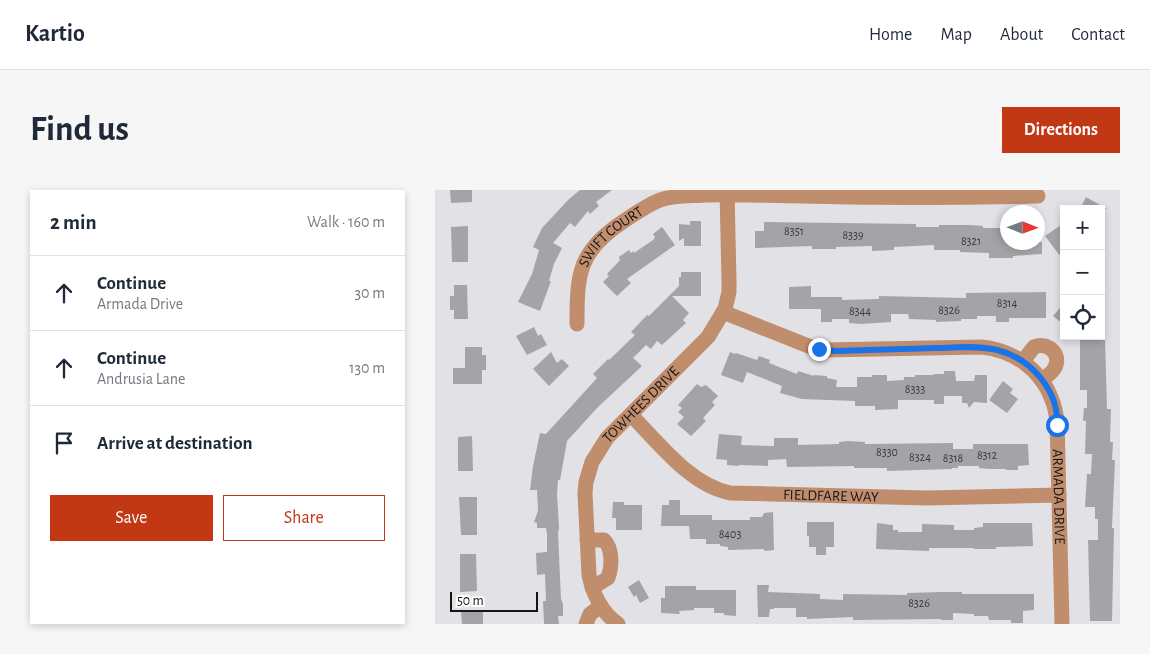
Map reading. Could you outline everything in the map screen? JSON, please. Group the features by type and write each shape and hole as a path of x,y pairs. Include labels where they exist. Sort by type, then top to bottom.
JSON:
{"street":[{"name":"SWIFT COURT","path":"577,324 577,291 580,272 589,252 604,235 645,207 661,200 681,196 727,192 907,199 1038,196"},
{"name":"TOWHEES DRIVE","path":"618,624 607,615 592,588 587,564 586,482 592,462 607,438 708,337 723,312 729,292 727,192"},
{"path":"723,312 811,347 824,350 981,347 1003,351 1023,361 1035,371 1041,380 1055,368 1057,357 1048,346 1038,345 1031,348 1023,361"},
{"name":"ARMADA DRIVE","path":"1041,380 1052,399 1057,419 1062,624"},
{"name":"FIELDFARE WAY","path":"631,415 694,477 709,487 723,491 737,493 927,498 1059,495"},
{"path":"587,540 603,540 609,546 610,551 610,573 608,578 592,588"},
{"path":"586,624 590,614 601,606"}],"building":[{"path":"450,190 472,190 472,202 451,203"},
{"path":"580,190 612,190 596,202 599,206 590,214 588,211 575,227 570,223 553,243 562,248 554,264 549,281 551,281 540,311 518,302 532,274 539,250 533,247 542,228"},
{"path":"1086,197 1100,205 1082,205"},
{"path":"690,221 701,221 701,246 684,246 684,238 679,241 679,224 690,225"},
{"path":"764,222 916,224 916,227 939,227 939,225 983,226 983,228 1000,228 1000,250 1042,250 1042,254 1013,256 1013,258 989,258 989,253 934,250 934,245 894,247 894,250 872,251 872,246 836,247 836,249 812,249 812,246 755,248 755,231 764,231"},
{"path":"468,226 468,262 452,262 451,227"},
{"path":"1060,226 1060,256 1045,236"},
{"path":"662,227 675,245 627,279 631,283 617,296 603,282 609,276 607,274 620,260 619,257 629,250 631,253 634,251 634,253 653,240 655,237 653,234"},
{"path":"681,272 701,272 701,296 672,296 689,313 683,320 686,323 662,345 657,341 651,349 646,345 633,358 642,366 597,408 567,441 560,480 558,480 557,494 563,616 558,616 559,624 544,624 543,601 546,601 545,574 537,575 536,553 547,552 547,534 546,528 537,528 537,523 534,522 538,511 537,490 530,490 540,433 546,434 597,378 593,374 635,335 631,332 679,286"},
{"path":"454,285 467,285 468,319 454,319 454,310 450,310 450,296 454,296"},
{"path":"811,286 811,297 842,297 842,300 879,299 879,296 966,298 966,293 1046,292 1046,318 1009,318 1009,322 996,322 996,316 977,316 977,319 936,322 936,320 909,319 908,314 891,314 891,322 861,324 849,323 849,319 832,319 832,322 821,322 821,309 789,309 789,287"},
{"path":"1060,308 1060,322 1053,316"},
{"path":"534,327 538,336 541,334 547,345 527,355 516,336"},
{"path":"1105,337 1107,409 1111,409 1110,442 1113,442 1112,460 1115,460 1112,528 1114,528 1112,621 1090,621 1088,540 1098,540 1098,519 1095,519 1095,507 1085,507 1087,474 1091,474 1092,454 1085,454 1086,421 1083,421 1084,408 1087,408 1087,390 1080,390 1080,340 1105,340"},
{"path":"465,347 482,347 482,355 486,355 486,370 482,370 482,384 453,384 453,368 465,368"},
{"path":"551,352 557,363 562,359 569,366 549,386 533,369"},
{"path":"730,352 757,360 759,356 770,360 769,363 797,374 798,371 814,376 827,376 827,378 837,380 836,387 857,387 857,377 872,377 872,375 887,375 887,381 904,380 904,377 915,377 915,375 944,374 944,371 955,371 956,381 974,381 975,375 987,375 987,403 974,402 969,408 967,403 962,403 962,396 944,396 944,404 934,404 934,400 898,400 898,409 875,410 875,406 855,406 855,401 802,399 780,393 782,386 747,372 743,383 721,375"},
{"path":"1003,381 1013,389 1010,393 1018,399 1007,413 989,400"},
{"path":"697,384 701,387 706,385 718,396 712,402 715,405 703,418 706,421 691,436 677,424 684,417 678,412 682,408 678,405"},
{"path":"719,434 742,436 741,445 774,446 774,438 798,438 798,445 839,444 839,442 848,441 865,442 865,444 953,443 953,449 973,449 973,444 1028,444 1029,465 1018,466 1018,470 958,466 958,468 952,469 887,471 887,468 854,468 854,466 787,467 786,459 768,460 768,466 727,465 727,460 716,459"},
{"path":"472,436 473,471 458,471 458,437"},
{"path":"459,497 477,497 477,535 461,535"},
{"path":"669,500 680,500 680,515 712,515 712,520 750,520 750,517 762,517 764,513 773,512 774,550 728,550 728,547 720,546 720,544 706,544 706,539 690,539 689,526 661,526 662,505 669,505"},
{"path":"613,502 624,502 624,505 642,505 642,530 616,530 616,518 612,518"},
{"path":"807,522 834,522 834,547 826,547 826,555 816,555 816,547 809,547"},
{"path":"877,523 893,525 893,530 898,530 898,532 922,532 922,524 954,525 954,530 974,530 974,528 983,527 983,523 1032,523 1033,546 996,547 996,549 929,548 929,551 876,549"},
{"path":"460,554 476,554 477,591 460,592"},
{"path":"639,580 649,598 640,603 636,595 634,597 628,587"},
{"path":"757,585 769,585 768,592 820,594 820,599 843,600 843,594 907,595 907,593 962,592 962,594 1034,594 1034,610 1023,611 1023,623 1011,623 1011,620 989,620 988,616 974,616 974,614 953,613 953,620 853,620 853,617 807,619 807,617 796,617 796,608 774,608 770,609 769,617 758,617"},
{"path":"665,586 696,586 696,590 736,590 736,616 714,613 714,608 694,608 694,610 679,611 680,614 661,613 661,598 665,598"},
{"path":"483,611 483,624 462,624 461,612"}],"route":[{"path":"819,349 836,351 977,347 1003,351 1024,362 1039,376 1047,387 1052,399 1057,425"}]}
